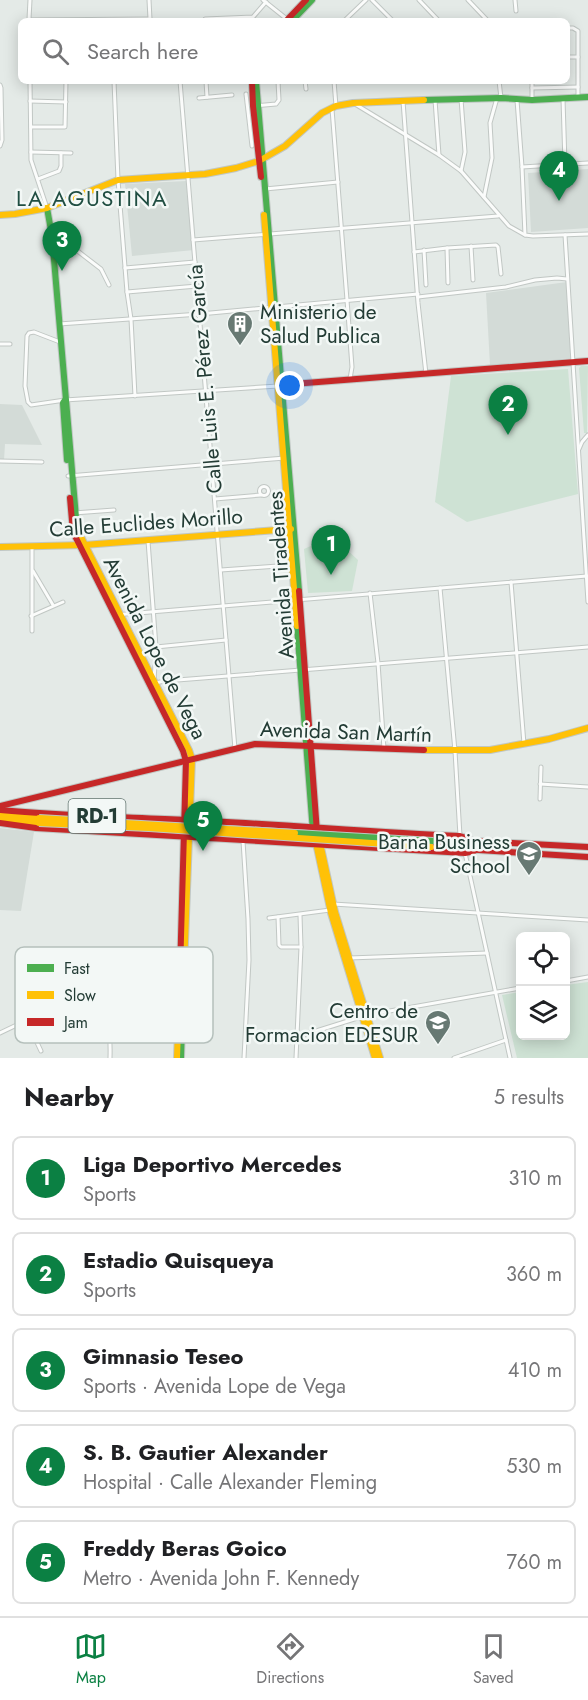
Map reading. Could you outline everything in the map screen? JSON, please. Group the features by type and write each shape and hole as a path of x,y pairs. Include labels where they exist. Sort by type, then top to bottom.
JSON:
{"main road":[{"path":"292,18 312,0"},
{"path":"291,18 304,1"},
{"name":"Avenida Tiradentes","path":"254,84 252,103 265,189 268,234"},
{"path":"0,215 48,208 118,180 188,176 216,172 261,160 285,146 322,113 334,106 403,101 588,97"},
{"name":"Avenida Tiradentes","path":"261,160 314,829 332,907 364,1015 380,1058"},
{"name":"Avenida Lope de Vega","path":"48,208 67,403 72,525 152,683 189,750 182,947"},
{"path":"280,385 588,362"},
{"name":"Avenida Lope de Vega","path":"70,476 74,513 82,545"},
{"name":"Avenida Tiradentes","path":"291,529 296,599"},
{"name":"Calle Euclides Morillo","path":"0,547 148,541 291,529"},
{"name":"Avenida San Martín","path":"0,810 255,744 455,751 490,750 588,728"},
{"name":"RD-1","path":"0,810 460,836 476,841"},
{"name":"RD-1","path":"0,810 39,820"},
{"path":"140,834 147,831 169,832 174,828 171,823 146,821 141,818"},
{"name":"RD-1","path":"0,821 39,820 588,856"},
{"name":"RD-1","path":"0,821 36,828 465,853 482,850"},
{"path":"232,823 227,826 204,825 199,830 203,835 232,838"},
{"path":"272,841 280,838 302,840 306,836 302,830 278,829 273,826"},
{"path":"364,846 333,842 330,838 335,832 359,834 365,832"},
{"name":"RD-1","path":"432,844 476,841 588,847"},
{"name":"Avenida Tiradentes","path":"332,907 349,958 375,1058"},
{"name":"Avenida Lope de Vega","path":"179,1043 179,1058"}],"street":[{"path":"29,18 30,0"},
{"path":"149,0 150,18"},
{"path":"347,18 366,0"},
{"path":"372,0 390,18"},
{"path":"419,0 436,18"},
{"path":"468,0 485,18"},
{"path":"515,0 516,11"},
{"path":"253,18 265,1 285,18"},
{"path":"570,28 578,31 578,98"},
{"path":"570,57 578,57"},
{"name":"Avenida Lope de Vega","path":"30,84 31,160 48,208"},
{"path":"31,127 65,127 66,84"},
{"path":"114,84 118,180 131,319 135,396"},
{"name":"Calle Luis E. Pérez García","path":"180,84 235,749"},
{"path":"206,84 207,97"},
{"path":"252,103 271,105 278,102 278,84"},
{"path":"305,84 306,89"},
{"path":"334,84 341,229 353,379"},
{"path":"484,197 492,158 490,123 499,98 500,84"},
{"path":"532,84 532,99"},
{"path":"0,85 2,140 0,146"},
{"path":"532,88 578,87"},
{"path":"199,98 232,94"},
{"path":"246,94 252,103 252,146"},
{"path":"461,99 465,152 461,171"},
{"path":"517,99 525,235"},
{"path":"563,99 565,164"},
{"path":"435,100 439,155"},
{"path":"30,101 66,102"},
{"path":"403,101 426,374"},
{"path":"353,103 439,155 461,171 498,216 509,226 525,235 588,234"},
{"path":"31,152 71,153"},
{"path":"38,179 59,171 61,153"},
{"path":"522,167 588,163"},
{"path":"265,189 338,182"},
{"path":"193,240 498,216"},
{"path":"565,235 588,602"},
{"path":"52,236 62,239 101,269 110,285"},
{"path":"414,252 471,246 498,246 501,274"},
{"path":"471,246 473,280"},
{"path":"447,248 448,283"},
{"path":"424,250 426,285"},
{"path":"125,268 195,262"},
{"path":"59,324 418,296 506,287 535,280 567,279"},
{"path":"127,292 197,286"},
{"path":"60,342 34,332 27,336 26,386 28,402 31,405 65,400 206,392 280,385"},
{"path":"0,344 10,344"},
{"path":"579,450 588,435"},
{"path":"70,476 286,458"},
{"path":"0,462 42,462"},
{"path":"215,499 261,495"},
{"path":"74,513 114,510"},
{"path":"148,541 156,646 152,683 588,647"},
{"path":"32,546 32,631"},
{"path":"221,570 292,565"},
{"path":"33,571 53,605"},
{"path":"117,614 586,576"},
{"path":"511,582 524,744"},
{"path":"440,588 455,751 460,836"},
{"path":"370,593 384,749"},
{"path":"31,616 63,602"},
{"path":"156,646 226,640"},
{"path":"540,799 541,766"},
{"path":"540,784 588,787"},
{"path":"243,839 249,960 244,1058"},
{"path":"465,853 510,1058"},
{"path":"268,918 300,915 332,907 477,912 588,920"},
{"path":"296,1058 301,947 300,915"},
{"path":"278,917 279,945 281,947 301,947"},
{"path":"349,958 487,953"},
{"path":"570,980 588,977"},
{"path":"297,1037 364,1015 516,989"},
{"path":"0,1033 15,1026"},
{"path":"454,1058 506,1040"},
{"path":"37,1043 41,1051"},
{"path":"110,1058 111,1043"}],"shaded area":[{"path":"588,169 588,228 531,232 528,173"},
{"path":"187,181 194,250 132,256 125,184"},
{"path":"567,282 571,358 490,365 486,293"},
{"path":"0,404 22,405 42,445 5,444 4,460 0,460"},
{"path":"0,828 34,832 21,911 0,910"}],"green space":[{"path":"588,366 587,433 584,433 579,368"},
{"path":"568,369 578,494 467,522 435,502 451,376"},
{"path":"324,540 344,547 358,560 352,591 308,593 304,549"},
{"path":"588,982 588,1058 517,1058 502,995 516,993 516,1040 570,1040 570,984"}],"traffic: fast":[{"path":"295,18 312,0"},
{"path":"256,84 299,591"},
{"path":"424,100 501,98 532,100 588,97"},
{"path":"47,208 52,236 77,529"},
{"path":"65,400 63,403 67,460"},
{"path":"297,626 313,832"},
{"path":"295,833 433,841"},
{"path":"181,1058 182,1043"}],"traffic: slow":[{"path":"0,215 47,208 118,180 205,174 259,161 285,146 322,113 336,106 353,103 424,100"},
{"path":"264,215 297,626"},
{"path":"77,529 192,759 185,947"},
{"path":"0,547 84,545 291,529"},
{"path":"424,750 490,750 549,739 588,728"},
{"path":"0,814 39,818"},
{"path":"39,818 295,833"},
{"path":"0,819 39,823"},
{"path":"39,823 431,847"},
{"path":"316,843 331,913 375,1058"},
{"path":"320,843 335,912 380,1058"},
{"path":"177,1058 178,1043"}],"traffic: jam":[{"path":"289,18 306,0"},
{"path":"252,84 261,177"},
{"path":"280,385 588,361"},
{"path":"70,498 73,532 186,761 181,947"},
{"path":"299,591 317,832"},
{"path":"0,806 255,744 424,750"},
{"path":"0,810 460,836 472,840"},
{"path":"0,823 36,828 465,853 474,851"},
{"path":"433,841 588,847"},
{"path":"431,847 588,857"}],"place":[{"name":"S. B. Gautier Alexander","path":"559,201"},
{"name":"Gimnasio Teseo","path":"62,271"},
{"name":"Ministerio de Salud Publica","path":"240,347"},
{"name":"Estadio Quisqueya","path":"508,435"},
{"name":"Liga Deportivo Mercedes","path":"331,575"},
{"name":"Freddy Beras Goico","path":"203,851"},
{"name":"Barna Business School","path":"529,877"},
{"name":"Centro de Formacion EDESUR","path":"438,1046"}],"district":[{"name":"LA AGUSTINA","path":"92,198"}]}
